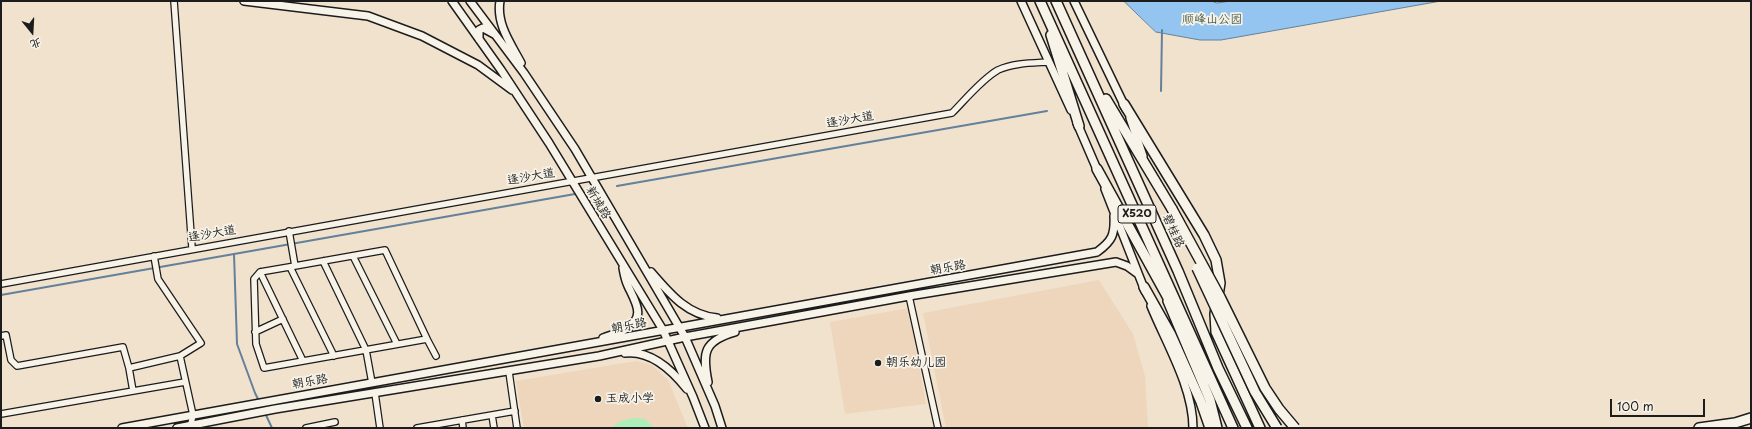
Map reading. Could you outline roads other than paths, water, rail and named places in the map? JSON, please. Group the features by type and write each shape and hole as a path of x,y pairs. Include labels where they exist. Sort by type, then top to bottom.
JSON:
{"highway":[{"path":"1040,1 1078,126"},
{"name":"X520","path":"1040,1 1233,428"},
{"name":"碧桂路","path":"1056,1 1178,271 1218,368 1246,428"},
{"path":"1086,65 1148,167 1220,297 1265,388 1294,428"},
{"path":"1124,104 1204,235 1216,260 1220,283 1215,314 1216,332 1260,428"},
{"path":"1097,169 1193,340"},
{"path":"1171,211 1255,392 1277,428"},
{"path":"1144,287 1171,336 1210,428"},
{"path":"1162,287 1210,400 1217,428"},
{"path":"1699,428 1734,423 1751,418"}],"street":[{"path":"174,1 192,248"},
{"path":"244,1 368,16 422,36 471,62 516,93"},
{"name":"新城路","path":"452,1 549,143 663,330 693,396 705,428"},
{"name":"新城路","path":"470,1 536,90 575,149 685,337 713,402 722,428"},
{"path":"500,1 502,27 536,90"},
{"path":"1021,1 1097,169 1114,216 1176,361 1190,405 1193,428"},
{"path":"1074,1 1124,104 1148,167"},
{"path":"479,39 479,30 483,28 496,35"},
{"name":"逢沙大道","path":"1,284 154,258 192,248 289,234 591,177 952,113 978,86 998,70 1022,64 1048,62"},
{"name":"朝乐路","path":"122,428 274,399 593,344 679,327 1097,252 1109,243 1115,229 1114,216"},
{"path":"289,234 293,255 292,266 334,356"},
{"path":"427,339 264,368 256,344 254,279 260,272 385,250 436,356"},
{"path":"353,256 397,344"},
{"path":"1075,256 1087,257 1090,260 1089,264 1078,268"},
{"path":"129,368 180,356 201,343 158,279 154,258"},
{"path":"639,260 676,300 706,317 725,319"},
{"path":"322,261 366,350 372,383"},
{"path":"593,344 631,326 636,318 638,304 627,285 621,262"},
{"name":"朝乐路","path":"177,428 190,427 275,409 509,372 599,356 668,340 761,323 1078,268 1116,262 1127,266 1138,274"},
{"path":"260,272 303,361"},
{"path":"910,296 938,428"},
{"path":"255,332 283,319"},
{"path":"727,428 713,402 704,362 707,350 719,336 761,323"},
{"path":"1,336 6,335 11,360 17,366 123,346 133,391"},
{"path":"599,356 630,352 656,359 677,377 693,396"},
{"path":"180,356 193,415 190,427"},
{"path":"509,372 517,428"},
{"path":"1,414 185,382"},
{"path":"374,393 380,428"},
{"path":"417,428 433,427 462,420 515,411"},
{"path":"492,415 494,428"},
{"path":"462,420 463,428"},
{"path":"306,428 335,422"}],"water":[{"name":"顺峰山公园","path":"1124,1 1211,1 1217,3 1231,1 1441,1 1221,40 1200,40 1156,32"}],"waterway":[{"path":"1161,91 1162,30"},
{"path":"617,186 1047,111"},
{"path":"1,295 575,194"},
{"path":"234,254 237,344 255,393 263,409"},
{"path":"265,413 272,428"}],"place":[{"name":"朝乐幼儿园","path":"878,363"},
{"name":"玉成小学","path":"598,399"}]}
